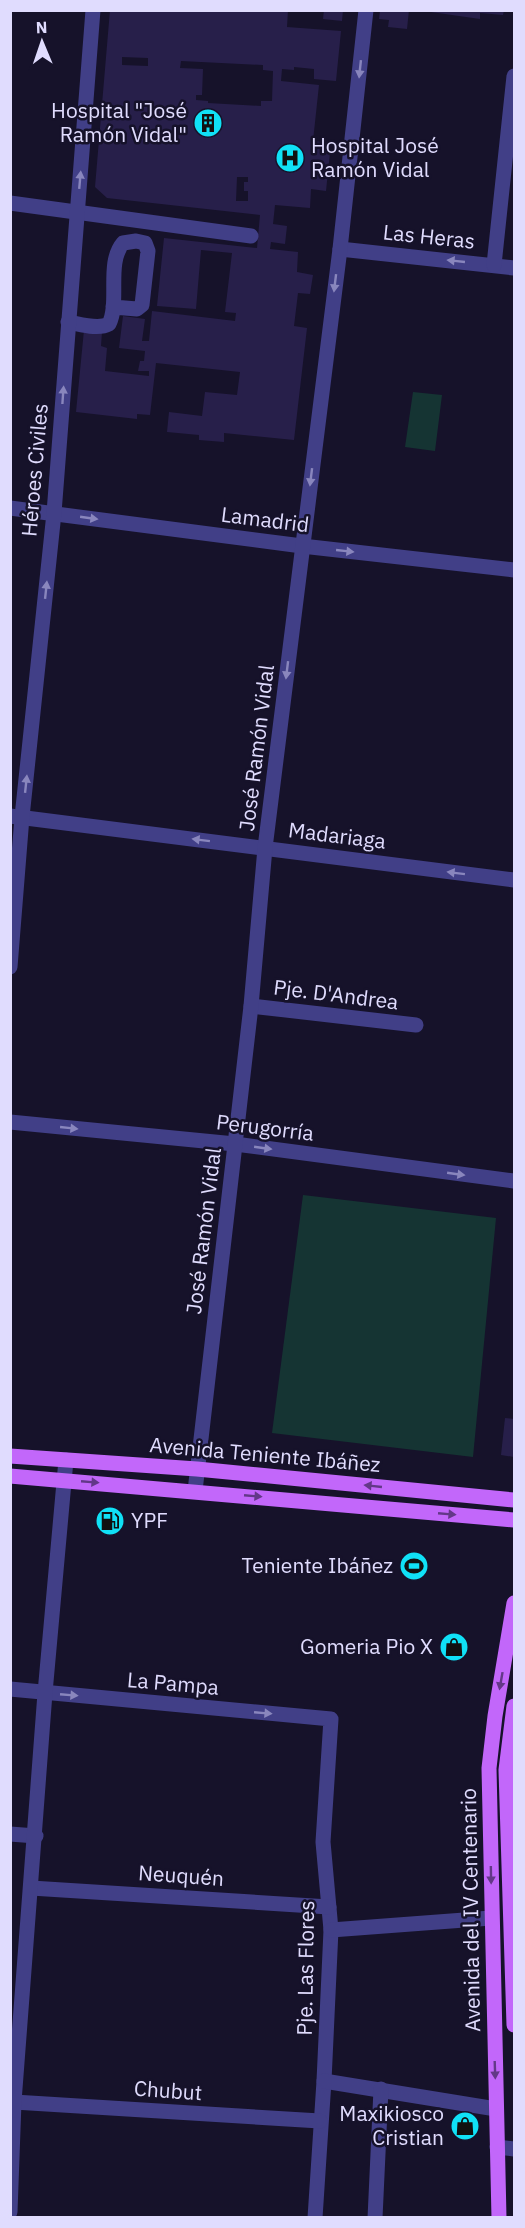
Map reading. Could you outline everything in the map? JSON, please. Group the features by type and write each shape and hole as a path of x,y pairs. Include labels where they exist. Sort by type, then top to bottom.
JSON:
{"main road":[{"name":"Avenida Teniente Ibáñez","path":"10,1456 197,1469 514,1500"},
{"name":"Avenida Teniente Ibáñez","path":"10,1476 514,1520"},
{"name":"Avenida del IV Centenario","path":"499,2217 489,1768 495,1716 514,1603"},
{"name":"Avenida del IV Centenario","path":"514,1706 506,1770 511,1806 514,2025"}],"street":[{"name":"Héroes Civiles","path":"10,968 16,816 54,513 93,10"},
{"name":"José Ramón Vidal","path":"195,1491 235,1144 265,848 340,249 366,10"},
{"path":"494,265 514,76"},
{"path":"10,203 251,236"},
{"path":"136,241 137,222"},
{"path":"68,322 105,326 111,321 117,250 123,243 136,241 145,243 148,251 142,305 137,309 113,308"},
{"name":"Las Heras","path":"340,249 514,268"},
{"name":"Lamadrid","path":"10,508 302,546 514,570"},
{"name":"Madariaga","path":"16,816 514,880"},
{"name":"Pje. D'Andrea","path":"250,1006 416,1025"},
{"name":"Perugorría","path":"10,1122 235,1144 514,1181"},
{"path":"10,2212 17,1985 36,1836 45,1693 66,1460"},
{"name":"La Pampa","path":"10,1689 331,1719"},
{"name":"Pje. Las Flores","path":"315,2217 331,1930 323,1842 331,1719"},
{"path":"10,1834 36,1836"},
{"name":"Neuquén","path":"31,1888 329,1907"},
{"path":"331,1930 491,1918"},
{"path":"324,2081 496,2109"},
{"path":"375,2217 381,2089"},
{"name":"Chubut","path":"14,2102 320,2121"},
{"path":"497,2147 514,2149"}],"green space":[{"path":"413,392 442,395 435,451 405,447"},
{"path":"303,1195 496,1218 473,1457 272,1433"}],"building":[{"path":"110,10 288,10 287,27 341,31 336,81 314,79 314,69 294,67 294,70 282,69 281,81 319,85 313,141 331,143 326,191 311,189 310,208 275,205 273,224 287,226 285,244 271,242 270,249 298,252 297,272 313,275 310,294 298,293 294,326 307,328 294,440 224,433 224,442 199,440 199,435 167,432 169,412 202,416 205,392 237,395 240,372 156,363 150,415 137,414 137,419 76,412 84,330 102,332 101,346 107,348 105,371 149,376 149,371 138,371 140,361 144,361 145,351 119,348 123,316 145,319 142,341 149,341 152,311 235,321 236,313 225,312 232,253 201,250 196,309 157,306 164,238 257,248 260,215 107,198 95,187","holes":["122,57 148,58 148,66 122,65","181,61 263,65 263,70 273,71 272,101 261,101 261,106 208,103 208,101 196,100 196,95 202,95 203,69 180,68","237,177 248,177 248,182 244,182 244,191 248,191 248,201 236,201"]},
{"path":"324,10 343,10 342,21 323,19"},
{"path":"380,10 409,10 407,29 388,27 389,20 379,19"},
{"path":"417,10 504,10 503,15 480,13 480,19"},
{"path":"505,1418 514,1419 514,1457 501,1455"}],"place":[{"name":"Hospital \"José Ramón Vidal\"","path":"208,123"},
{"name":"Hospital José Ramón Vidal","path":"290,158"},
{"name":"YPF","path":"110,1521"},
{"name":"Teniente Ibáñez","path":"414,1566"},
{"name":"Gomeria Pio X","path":"454,1647"},
{"name":"Maxikiosco Cristian","path":"465,2126"}]}
